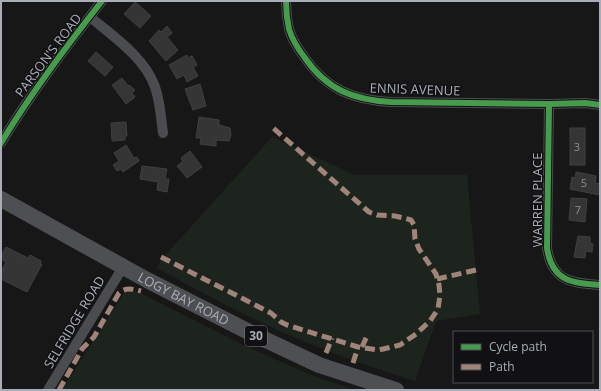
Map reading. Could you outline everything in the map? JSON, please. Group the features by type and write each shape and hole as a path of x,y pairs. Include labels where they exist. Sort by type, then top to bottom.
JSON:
{"main road":[{"name":"LOGY BAY ROAD","path":"1,199 123,266 249,332 319,365 396,390"}],"street":[{"name":"PARSON'S ROAD","path":"1,143 42,79 102,1"},
{"name":"ENNIS AVENUE","path":"286,1 289,29 300,52 322,80 352,96 372,101 385,102 577,103 600,105"},
{"path":"90,17 123,44 142,64 149,75 158,96 163,133"},
{"name":"WARREN PLACE","path":"548,104 549,259 554,269 562,276 583,284 600,285"},
{"name":"SELFRIDGE ROAD","path":"48,390 123,266"}],"shaded area":[{"path":"272,137 355,175 467,175 480,314 436,321 415,381 354,361 293,337 229,307 157,268 161,260"},
{"path":"126,290 138,292 247,347 311,375 355,390 62,390"}],"building":[{"path":"135,2 151,16 140,28 124,14"},
{"path":"167,26 172,33 167,37 178,50 166,61 149,41 159,30 161,32"},
{"path":"96,52 113,67 105,76 88,61"},
{"path":"187,55 188,58 192,56 197,65 193,67 198,76 187,82 184,75 177,79 169,65"},
{"path":"122,78 128,86 129,85 135,90 132,93 135,97 126,104 112,85"},
{"path":"200,84 206,106 193,110 185,89"},
{"path":"199,117 219,120 219,125 230,128 231,135 229,141 216,140 216,146 200,144 201,138 196,138"},
{"path":"126,122 127,136 125,136 125,140 112,141 111,123"},
{"path":"570,128 585,128 585,165 570,165"},
{"path":"126,145 134,158 137,157 139,161 123,172 121,169 117,171 113,165 119,161 114,153"},
{"path":"190,151 202,167 187,178 177,166 183,161 181,158"},
{"path":"142,166 167,169 165,179 169,179 167,192 157,190 158,182 140,179"},
{"path":"576,172 596,176 595,183 600,184 600,195 570,189 572,177 575,178"},
{"path":"571,198 587,199 585,222 569,220"},
{"path":"578,236 590,237 590,243 593,244 592,252 586,251 585,258 574,257"},
{"path":"6,247 28,258 30,255 41,261 40,264 42,264 27,292 1,279 1,272 6,262 1,259 1,256"}],"marked path":[{"path":"161,257 271,313 287,325 358,347 379,350 400,345 416,334 430,321 438,309 440,295 439,285 436,274 419,249 415,239 414,225 411,220 395,216 377,215 369,212 272,127"},
{"path":"437,279 476,270"},
{"path":"59,390 82,349 94,337 119,293 127,289 141,291"},
{"path":"362,347 367,336"},
{"path":"326,353 332,338"},
{"path":"353,363 358,347"}],"cycle path":[{"path":"1,143 49,70 102,1"},
{"path":"286,1 289,29 302,55 313,69 323,78 332,85 353,96 391,102 585,103 600,105"},
{"path":"549,104 547,248 550,259 558,274 564,278 580,283 600,285"}]}
